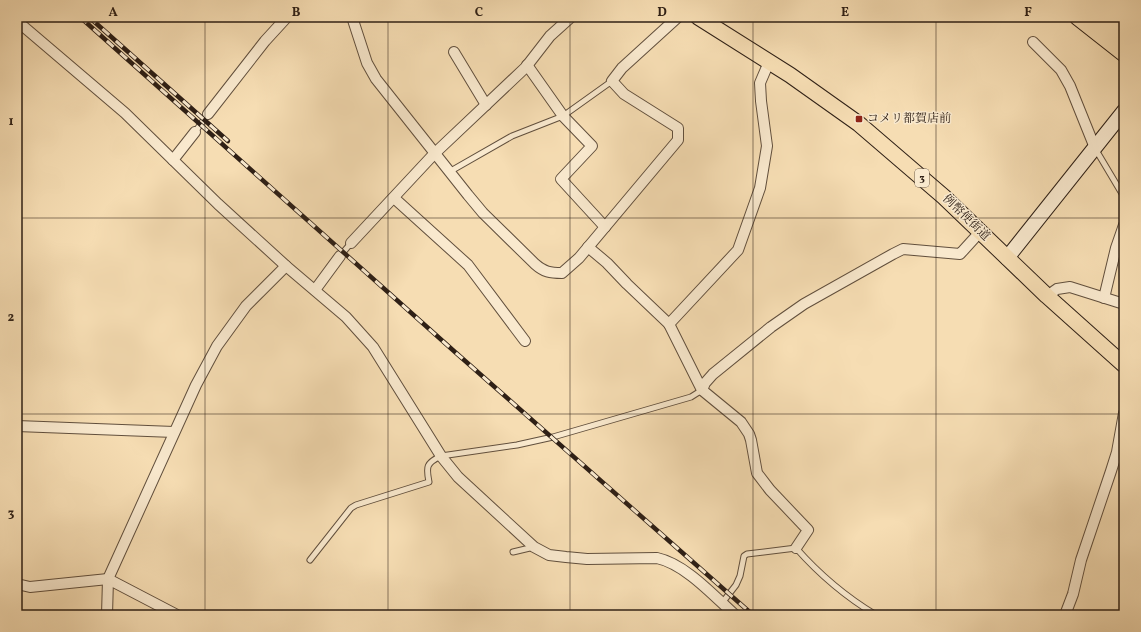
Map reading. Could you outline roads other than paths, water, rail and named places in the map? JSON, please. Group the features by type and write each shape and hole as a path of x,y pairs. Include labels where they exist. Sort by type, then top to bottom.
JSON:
{"main road":[{"name":"例幣使街道","path":"698,17 769,62 859,124 928,183 1047,296 1124,365"},
{"path":"1077,17 1124,54"},
{"path":"1100,17 1124,36"}],"street":[{"path":"208,114 265,41 287,17"},
{"path":"352,17 367,63 376,79 434,154 483,213 518,248 543,270 554,273 562,273 579,258 678,140 678,128 624,94 612,80 622,68 678,17"},
{"path":"351,243 434,154 527,65 550,36 571,17"},
{"path":"17,21 125,113 218,204 286,266 346,317 373,347 441,456 458,477 534,547 549,555 566,558 657,558 666,560 684,570 735,615"},
{"path":"1033,42 1061,70 1070,86 1094,148"},
{"path":"454,52 486,105"},
{"path":"669,324 738,250 760,188 767,146 760,83 769,62"},
{"path":"527,65 563,116 592,146 561,179 605,228"},
{"path":"1007,258 1124,111"},
{"path":"173,160 195,132"},
{"path":"394,198 468,265 525,342"},
{"path":"1104,298 1116,248 1124,225"},
{"path":"702,390 705,383 714,374 771,326 804,304 903,250 960,254 980,232"},
{"path":"588,247 607,263 669,324 702,390 735,417 743,426 751,440 757,473 770,490 808,530 796,548"},
{"path":"315,290 340,256"},
{"path":"107,615 108,579 196,385 217,346 246,306 286,266"},
{"path":"1047,296 1057,289 1070,287 1124,304"},
{"path":"1065,615 1073,594 1081,560 1117,452 1124,414"},
{"path":"17,426 174,432"},
{"path":"17,584 30,587 108,579 177,615"}],"lane":[{"path":"449,172 512,136 563,116 612,80"},
{"path":"195,132 208,114"},
{"path":"1094,148 1124,197"},
{"path":"340,256 351,243"},
{"path":"310,560 351,508 356,504 429,482 427,471 428,466 435,459 441,456 517,445 553,437 691,397 702,390"},
{"path":"513,552 534,547"},
{"path":"722,603 736,585 740,576 744,556 747,554 796,548 849,597 876,615"}],"railway":[{"path":"80,17 455,352 753,615"},
{"path":"89,17 228,141"}],"place":[{"name":"コメリ都賀店前","path":"859,119"}]}
